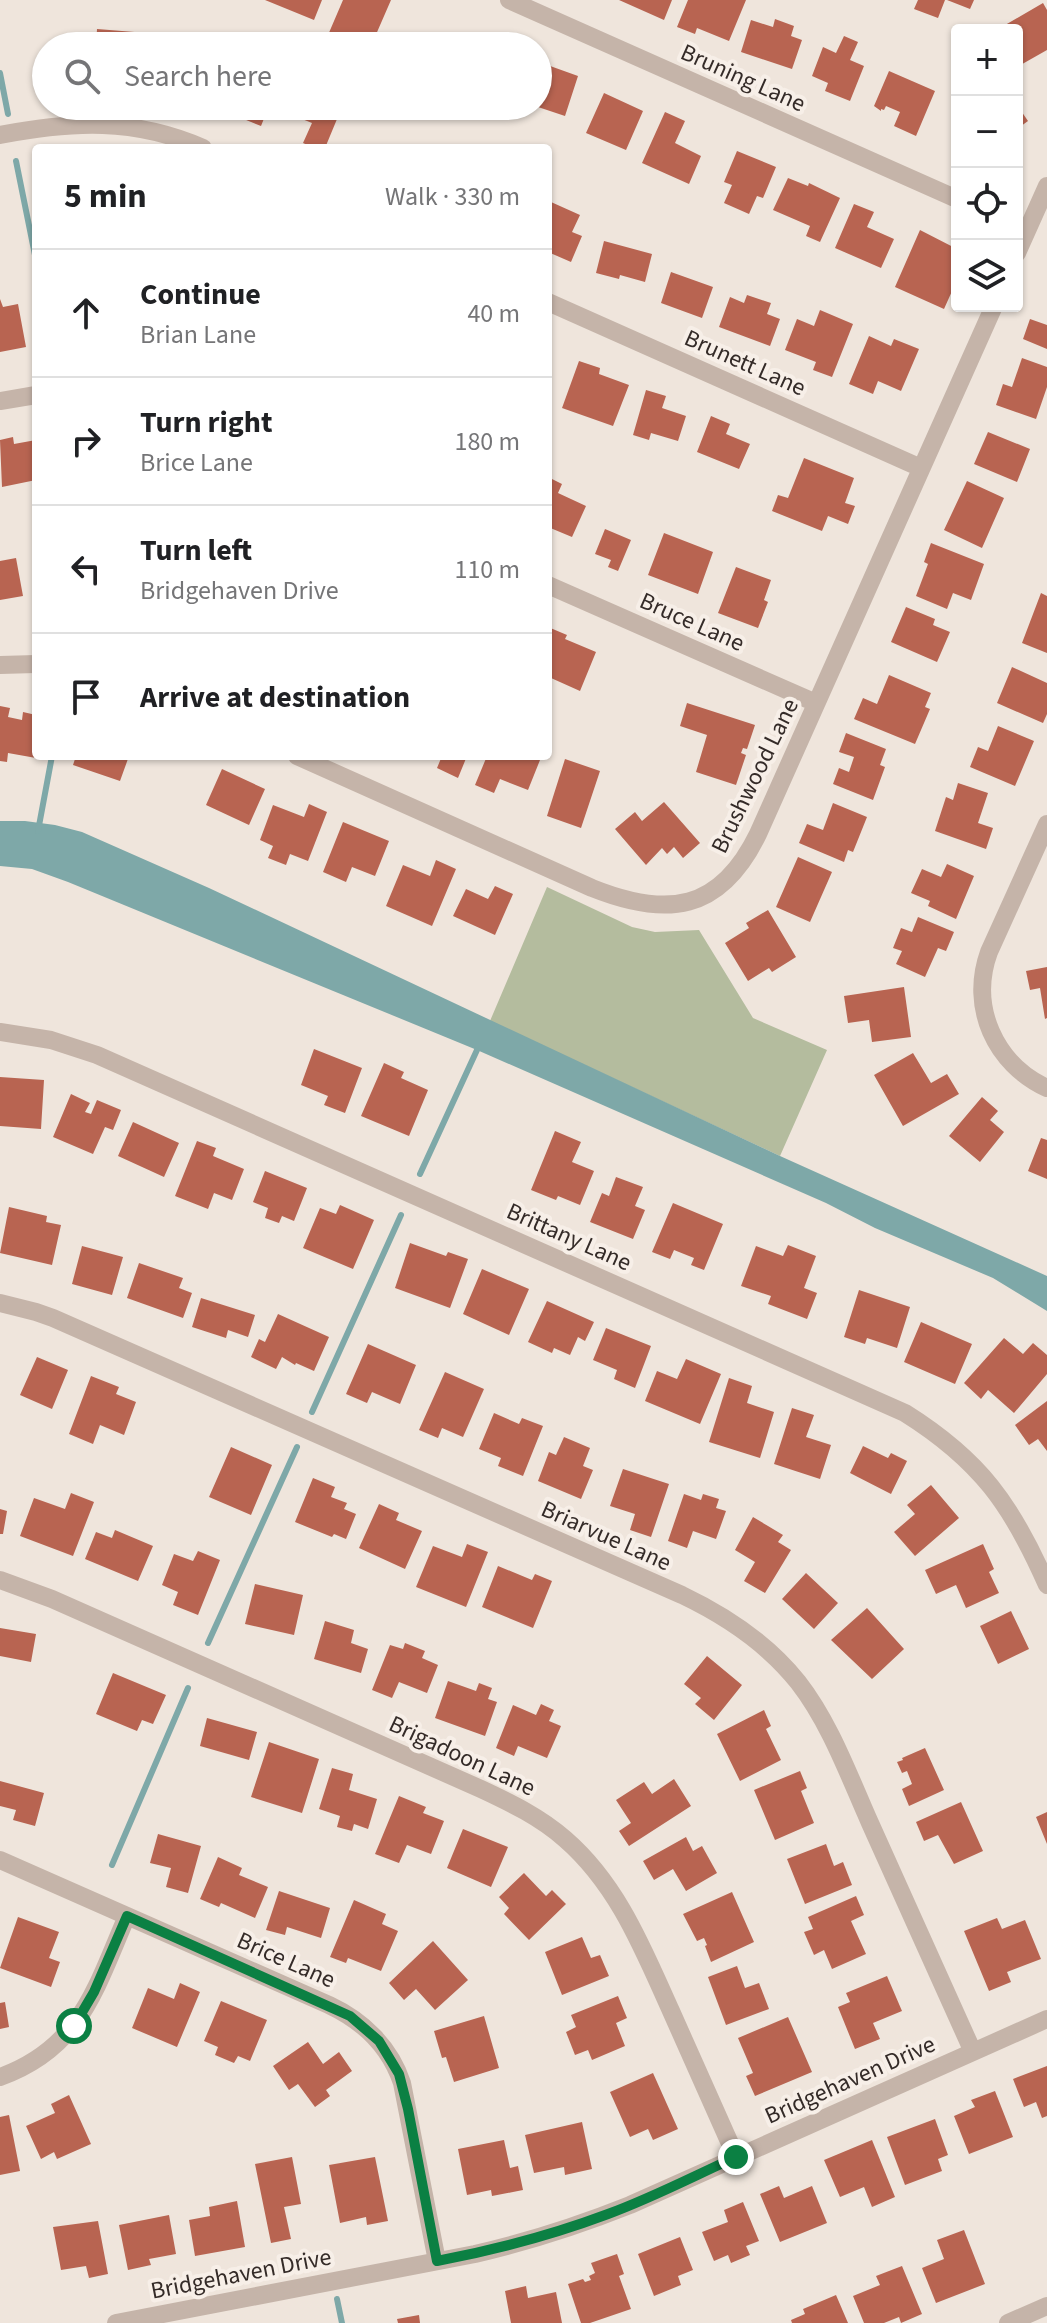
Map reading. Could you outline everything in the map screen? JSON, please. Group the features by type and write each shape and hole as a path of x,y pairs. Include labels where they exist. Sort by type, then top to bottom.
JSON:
{"street":[{"name":"Bruning Lane","path":"509,0 951,196"},
{"path":"0,135 63,124 109,124 156,131 192,144"},
{"path":"1023,226 1047,186"},
{"name":"Brunett Lane","path":"552,304 921,468"},
{"name":"Brushwood Lane","path":"306,760 609,895 640,904 681,904 718,888 743,862 758,834 991,312"},
{"path":"0,401 32,396"},
{"name":"Bruce Lane","path":"552,587 816,703"},
{"path":"0,665 32,664"},
{"path":"1047,824 989,952 982,985 987,1021 996,1042 1017,1070 1047,1088"},
{"name":"Brittany Lane","path":"0,1032 51,1040 97,1055 905,1413 953,1446 988,1482 1021,1532 1047,1585"},
{"name":"Briarvue Lane","path":"0,1303 53,1318 682,1595 733,1623 787,1669 817,1712 973,2052"},
{"name":"Brigadoon Lane","path":"0,1580 52,1599 481,1789 548,1825 582,1856 623,1910 736,2157"},
{"name":"Brice Lane","path":"0,1860 341,2010 360,2023 379,2041 395,2065 405,2096 437,2261"},
{"path":"0,2077 40,2058 74,2026 94,1992 127,1916"},
{"name":"Bridgehaven Drive","path":"116,2323 497,2249 589,2221 1047,2019"},
{"path":"1008,2323 1047,2306"}],"green space":[{"path":"547,887 632,927 655,932 699,930 753,1018 827,1050 780,1156 490,1021"}],"water":[{"path":"0,821 55,825 82,832 209,888 780,1156 1047,1276 1047,1311 993,1278 477,1050 68,882 32,869 0,866"}],"building":[{"path":"265,0 322,0 314,20"},
{"path":"343,0 391,0 377,32 329,32"},
{"path":"619,0 672,0 664,20"},
{"path":"688,0 746,0 729,41 697,28 695,34 677,27"},
{"path":"918,0 945,0 938,18 914,9"},
{"path":"947,0 974,0 970,9"},
{"path":"1043,3 1047,10 1047,50 1023,64 1023,24 1007,24"},
{"path":"775,19 794,26 791,36 802,40 792,69 741,52 751,20 773,27"},
{"path":"97,29 134,32 97,32"},
{"path":"844,36 858,42 850,60 864,66 850,101 825,91 828,83 812,76 823,47 836,53"},
{"path":"552,67 578,76 565,116 552,112"},
{"path":"889,71 935,91 916,136 894,126 900,112 886,106 881,111 874,106"},
{"path":"604,93 643,111 626,150 586,133"},
{"path":"665,112 685,121 675,143 701,156 689,184 642,163"},
{"path":"246,120 263,120 261,126"},
{"path":"304,120 337,120 327,144 303,143 312,123"},
{"path":"737,151 776,167 763,198 757,196 749,214 724,203 732,185 724,182"},
{"path":"788,178 808,186 809,183 840,198 820,242 806,236 810,226 773,210"},
{"path":"552,202 580,215 572,232 582,236 571,262 552,254"},
{"path":"854,204 874,212 867,227 894,239 881,268 835,248"},
{"path":"920,230 951,246 951,293 944,309 895,287"},
{"path":"604,241 652,254 645,282 596,273"},
{"path":"671,272 713,287 702,318 661,303"},
{"path":"747,295 771,303 767,314 780,319 770,346 719,327 730,297 744,303"},
{"path":"0,299 3,307 18,304 26,347 0,352"},
{"path":"820,310 853,324 832,377 813,370 816,362 785,350 797,319 814,326"},
{"path":"1030,319 1047,325 1047,349 1023,339"},
{"path":"869,336 891,346 894,339 919,349 901,391 878,381 873,394 849,384"},
{"path":"1022,358 1047,367 1047,387 1036,419 996,405 1003,384 1012,387"},
{"path":"579,361 600,368 599,374 629,385 613,426 562,408"},
{"path":"646,390 666,396 662,408 686,416 678,441 651,433 649,440 633,435"},
{"path":"711,416 730,424 726,434 750,444 739,469 697,452"},
{"path":"988,432 1030,449 1017,482 974,464"},
{"path":"13,437 14,444 32,441 32,481 2,487 0,440"},
{"path":"804,458 854,478 845,503 855,506 848,524 828,516 822,531 772,511 778,495 788,498"},
{"path":"552,479 562,484 558,493 586,506 572,537 552,529"},
{"path":"967,481 1004,498 982,548 944,530"},
{"path":"605,529 631,540 618,571 608,567 611,560 595,554"},
{"path":"664,533 713,552 698,594 648,575"},
{"path":"931,543 984,564 971,600 953,593 947,609 916,596 928,564 924,562"},
{"path":"16,558 23,596 0,600 0,561"},
{"path":"736,567 771,580 764,600 768,602 758,628 718,613"},
{"path":"1041,593 1047,596 1047,653 1022,643"},
{"path":"906,607 935,619 933,625 950,632 937,662 891,642"},
{"path":"552,629 567,635 565,639 596,652 580,691 552,678"},
{"path":"1012,667 1047,683 1047,714 1043,723 997,703"},
{"path":"889,675 931,693 925,707 930,709 915,744 854,719 863,698 877,704"},
{"path":"687,703 755,725 747,749 743,748 741,753 746,755 736,785 696,772 707,735 680,726"},
{"path":"0,706 10,708 8,717 22,720 23,712 32,714 32,757 8,753 7,762 0,761"},
{"path":"998,726 1034,741 1015,786 970,767 978,747 988,751"},
{"path":"846,733 886,749 880,765 885,767 873,800 833,784 839,768 849,772 854,757 839,752"},
{"path":"565,759 600,771 581,828 547,816"},
{"path":"75,760 128,760 120,781 73,765"},
{"path":"440,760 465,760 458,778 437,768"},
{"path":"485,760 540,760 528,790 500,779 494,793 475,785"},
{"path":"222,769 265,789 249,825 206,805"},
{"path":"958,783 988,793 978,823 993,828 986,849 935,831 946,797 953,800"},
{"path":"664,802 700,843 683,858 674,847 667,854 662,848 646,865 615,829 635,812 642,821"},
{"path":"833,803 867,817 853,852 848,850 844,862 799,843 807,824 823,830"},
{"path":"309,804 327,812 308,861 290,854 286,865 268,858 273,846 260,840 273,805 304,817"},
{"path":"343,822 389,841 375,876 352,867 346,882 323,872"},
{"path":"798,857 832,872 810,922 776,907"},
{"path":"436,860 456,869 432,926 386,906 403,865 430,876"},
{"path":"947,864 974,876 956,919 928,906 930,901 911,893 922,869 941,877"},
{"path":"495,886 513,894 495,935 453,916 466,889 488,899"},
{"path":"768,910 796,957 772,972 769,968 748,981 725,943 749,928 746,923"},
{"path":"918,917 954,932 946,951 938,948 925,977 896,964 902,951 893,948 901,928 912,932"},
{"path":"1047,967 1045,1019 1040,988 1030,990 1026,971"},
{"path":"904,987 911,1037 872,1042 869,1020 848,1023 844,996"},
{"path":"314,1049 362,1068 345,1113 324,1105 328,1096 301,1085"},
{"path":"913,1053 931,1083 947,1074 959,1094 903,1126 874,1075"},
{"path":"384,1063 404,1072 401,1078 428,1090 409,1136 361,1116"},
{"path":"0,1077 44,1080 41,1129 0,1126"},
{"path":"71,1094 90,1103 85,1112 91,1114 97,1100 121,1110 113,1130 105,1127 93,1154 53,1137"},
{"path":"982,1097 998,1111 990,1120 1004,1132 980,1162 949,1136"},
{"path":"133,1122 179,1143 164,1177 118,1156"},
{"path":"555,1131 581,1142 572,1162 594,1171 580,1205 531,1190"},
{"path":"1041,1138 1047,1140 1047,1179 1028,1171"},
{"path":"197,1141 216,1148 213,1156 244,1169 232,1200 214,1193 208,1209 175,1196"},
{"path":"265,1171 307,1188 294,1221 282,1216 279,1223 265,1218 268,1208 253,1202"},
{"path":"616,1177 643,1187 635,1206 645,1210 633,1239 590,1222 602,1193 609,1196"},
{"path":"673,1203 723,1224 704,1270 691,1265 694,1258 674,1250 670,1259 652,1252"},
{"path":"340,1205 374,1220 353,1269 303,1248 320,1208 336,1214"},
{"path":"9,1207 47,1216 46,1222 61,1225 52,1265 0,1253"},
{"path":"410,1243 446,1256 448,1252 468,1259 450,1308 395,1288"},
{"path":"788,1245 816,1256 804,1288 817,1293 807,1319 768,1304 771,1296 741,1286 756,1246 783,1256"},
{"path":"82,1246 123,1257 112,1295 72,1284"},
{"path":"139,1263 183,1278 179,1288 192,1293 183,1318 127,1298"},
{"path":"482,1269 529,1289 509,1335 463,1314"},
{"path":"859,1290 910,1307 897,1348 867,1338 865,1344 844,1337"},
{"path":"201,1298 255,1315 248,1337 228,1330 226,1338 192,1327"},
{"path":"547,1301 594,1322 585,1341 578,1337 570,1355 554,1348 552,1353 528,1342"},
{"path":"278,1314 329,1337 314,1371 282,1357 276,1369 251,1357 259,1339 265,1342"},
{"path":"921,1322 972,1344 955,1384 904,1362"},
{"path":"606,1328 651,1346 635,1388 614,1379 617,1370 593,1360"},
{"path":"1004,1338 1023,1354 1033,1343 1047,1355 1047,1374 1014,1413 988,1390 981,1399 964,1383"},
{"path":"368,1344 416,1365 400,1404 372,1392 367,1403 346,1394"},
{"path":"37,1357 68,1370 52,1409 20,1395"},
{"path":"686,1359 721,1374 700,1424 645,1401 657,1371 677,1379"},
{"path":"445,1372 484,1389 463,1437 442,1428 438,1438 419,1430"},
{"path":"91,1376 119,1387 116,1394 136,1402 124,1435 100,1425 93,1444 69,1434"},
{"path":"729,1378 752,1386 747,1403 774,1412 760,1458 709,1442"},
{"path":"1047,1401 1047,1451 1038,1439 1029,1445 1015,1425"},
{"path":"792,1408 814,1415 806,1437 831,1445 820,1479 774,1464"},
{"path":"494,1413 519,1424 522,1418 543,1426 523,1476 498,1466 501,1458 479,1449"},
{"path":"564,1437 590,1448 583,1466 593,1470 581,1499 538,1481 549,1452 556,1455"},
{"path":"863,1446 888,1458 891,1453 907,1461 891,1494 850,1473"},
{"path":"231,1447 272,1465 251,1515 209,1497"},
{"path":"623,1469 669,1484 651,1537 630,1530 635,1514 610,1506"},
{"path":"313,1478 335,1487 331,1497 347,1503 344,1509 356,1514 346,1539 334,1534 332,1537 295,1522"},
{"path":"931,1485 959,1518 915,1556 894,1532 915,1514 907,1505"},
{"path":"71,1493 94,1502 73,1556 20,1536 34,1498 65,1509"},
{"path":"684,1494 701,1500 703,1494 719,1499 716,1508 726,1511 716,1539 693,1531 687,1548 668,1541"},
{"path":"379,1504 399,1513 396,1520 422,1531 405,1569 359,1548"},
{"path":"0,1509 7,1511 3,1534 0,1534"},
{"path":"753,1517 783,1535 778,1542 791,1550 765,1593 744,1581 755,1562 735,1550"},
{"path":"115,1530 153,1546 138,1581 85,1559 96,1532 112,1538"},
{"path":"467,1544 488,1552 466,1607 416,1587 433,1546 462,1557"},
{"path":"983,1544 994,1569 989,1572 999,1593 966,1608 956,1585 936,1594 925,1570"},
{"path":"198,1551 220,1560 198,1615 173,1605 178,1592 162,1585 174,1554 193,1561"},
{"path":"498,1566 532,1580 535,1574 552,1581 533,1628 482,1607"},
{"path":"806,1573 838,1603 814,1629 782,1599"},
{"path":"255,1584 303,1595 294,1635 245,1624"},
{"path":"867,1608 904,1649 872,1679 831,1640"},
{"path":"1011,1611 1029,1649 998,1664 980,1626"},
{"path":"325,1621 354,1630 351,1643 368,1649 361,1673 314,1659"},
{"path":"0,1628 36,1634 31,1662 0,1656"},
{"path":"405,1643 425,1651 422,1658 438,1665 427,1693 399,1682 392,1698 372,1690 390,1645 403,1649"},
{"path":"707,1656 742,1685 714,1720 695,1704 701,1698 684,1684"},
{"path":"113,1673 166,1695 153,1724 142,1720 137,1731 96,1714"},
{"path":"448,1681 476,1691 479,1683 492,1688 488,1699 497,1702 485,1736 435,1718"},
{"path":"541,1704 554,1710 549,1721 561,1726 547,1758 518,1746 514,1756 496,1748 513,1705 536,1715"},
{"path":"764,1710 771,1726 766,1729 781,1760 740,1781 717,1734"},
{"path":"207,1718 257,1732 249,1760 200,1746"},
{"path":"269,1742 319,1759 302,1813 251,1797"},
{"path":"925,1748 944,1790 909,1806 902,1789 912,1784 907,1771 902,1773 897,1762"},
{"path":"332,1768 353,1774 349,1790 377,1799 368,1829 354,1824 352,1831 337,1827 340,1816 319,1809"},
{"path":"800,1771 807,1788 801,1791 814,1823 775,1840 754,1790"},
{"path":"674,1779 691,1806 629,1846 619,1831 631,1823 616,1800 644,1782 652,1794"},
{"path":"0,1781 44,1793 35,1826 13,1820 16,1810 0,1806"},
{"path":"399,1796 426,1807 423,1813 444,1821 431,1854 407,1845 399,1863 375,1854"},
{"path":"961,1802 983,1851 954,1864 938,1835 924,1841 916,1822"},
{"path":"1047,1812 1047,1844 1036,1817"},
{"path":"463,1829 508,1847 491,1887 447,1868"},
{"path":"158,1834 201,1846 188,1893 166,1887 171,1868 150,1863"},
{"path":"686,1837 693,1851 702,1846 717,1873 686,1891 673,1869 654,1880 643,1861"},
{"path":"826,1844 834,1866 843,1862 852,1885 805,1904 787,1859"},
{"path":"218,1857 242,1868 239,1875 268,1887 255,1918 221,1903 219,1907 200,1899"},
{"path":"524,1873 546,1896 552,1890 566,1904 529,1940 504,1914 509,1908 499,1897"},
{"path":"279,1891 330,1908 321,1938 287,1927 285,1935 266,1930"},
{"path":"732,1892 754,1942 711,1962 704,1938 697,1941 683,1914"},
{"path":"856,1896 864,1915 851,1921 866,1954 832,1969 824,1950 814,1955 804,1932 813,1929 808,1917"},
{"path":"354,1900 386,1914 382,1924 398,1931 381,1971 348,1958 346,1963 330,1957"},
{"path":"18,1917 59,1932 49,1958 60,1962 51,1987 0,1968"},
{"path":"997,1918 1002,1929 1025,1920 1041,1959 1007,1972 1011,1982 989,1991 964,1931"},
{"path":"582,1937 591,1958 600,1955 609,1976 562,1995 545,1952"},
{"path":"433,1941 468,1980 435,2010 416,1989 404,2000 389,1983"},
{"path":"737,1966 745,1988 759,1983 769,2009 726,2025 708,1977"},
{"path":"887,1976 902,2011 873,2023 880,2039 855,2049 838,2007 850,2002 846,1993"},
{"path":"180,1983 200,1992 177,2047 132,2028 148,1988 174,1999"},
{"path":"618,1996 627,2018 616,2023 625,2046 592,2060 588,2050 575,2055 566,2032 576,2027 571,2015"},
{"path":"221,2001 267,2020 250,2061 238,2056 234,2063 215,2055 218,2047 204,2041"},
{"path":"5,2002 9,2027 0,2029 0,2003"},
{"path":"484,2016 499,2068 454,2082 446,2057 442,2058 434,2031"},
{"path":"788,2017 812,2072 755,2096 746,2076 753,2073 738,2038"},
{"path":"308,2042 323,2064 339,2052 352,2071 326,2090 330,2096 315,2107 298,2084 289,2090 273,2066"},
{"path":"1047,2066 1047,2116 1042,2118 1036,2102 1024,2107 1013,2079"},
{"path":"653,2073 678,2129 653,2140 648,2129 630,2137 610,2092"},
{"path":"995,2091 1013,2137 969,2154 954,2116 975,2107 971,2100"},
{"path":"69,2095 91,2144 57,2159 54,2152 41,2159 26,2126 55,2113 51,2104"},
{"path":"9,2115 20,2171 0,2175 0,2117"},
{"path":"935,2119 948,2155 938,2159 942,2171 905,2185 887,2137"},
{"path":"582,2122 592,2169 565,2175 564,2167 534,2173 525,2135"},
{"path":"504,2140 510,2168 518,2166 523,2190 492,2196 491,2190 467,2195 458,2149"},
{"path":"872,2140 895,2197 872,2207 864,2187 840,2197 824,2160"},
{"path":"292,2157 301,2204 284,2207 291,2239 271,2243 255,2164"},
{"path":"375,2157 388,2221 367,2225 366,2217 340,2223 329,2165"},
{"path":"779,2186 784,2198 812,2186 827,2223 780,2242 760,2194"},
{"path":"237,2201 245,2247 195,2256 189,2220 210,2216 209,2207"},
{"path":"743,2202 759,2241 746,2246 750,2255 731,2263 728,2255 714,2261 702,2232 728,2222 724,2210"},
{"path":"169,2215 176,2254 149,2259 151,2265 128,2270 119,2225"},
{"path":"98,2221 108,2274 89,2278 86,2266 61,2270 53,2227"},
{"path":"964,2230 985,2284 936,2303 922,2268 944,2259 937,2240"},
{"path":"680,2237 693,2270 678,2276 681,2285 654,2296 638,2254"},
{"path":"617,2254 624,2274 619,2276 631,2309 590,2323 581,2323 568,2284 591,2280 589,2276 595,2273 591,2263"},
{"path":"902,2266 922,2314 901,2323 899,2317 884,2323 864,2323 853,2296 880,2285 876,2276"},
{"path":"526,2286 528,2298 556,2292 562,2323 511,2323 505,2291"},
{"path":"836,2295 848,2323 792,2323 791,2320 805,2314 803,2309"},
{"path":"419,2315 420,2323 398,2323 397,2319"}],"waterway":[{"path":"0,73 8,114"},
{"path":"16,161 32,240"},
{"path":"38,831 51,760"},
{"path":"420,1174 477,1050"},
{"path":"312,1412 401,1215"},
{"path":"208,1643 297,1447"},
{"path":"112,1865 188,1688"},
{"path":"337,2299 342,2323"}],"route":[{"path":"74,2026 94,1992 127,1916 341,2010 379,2041 399,2074 437,2261 497,2249 589,2221 736,2157"}]}
